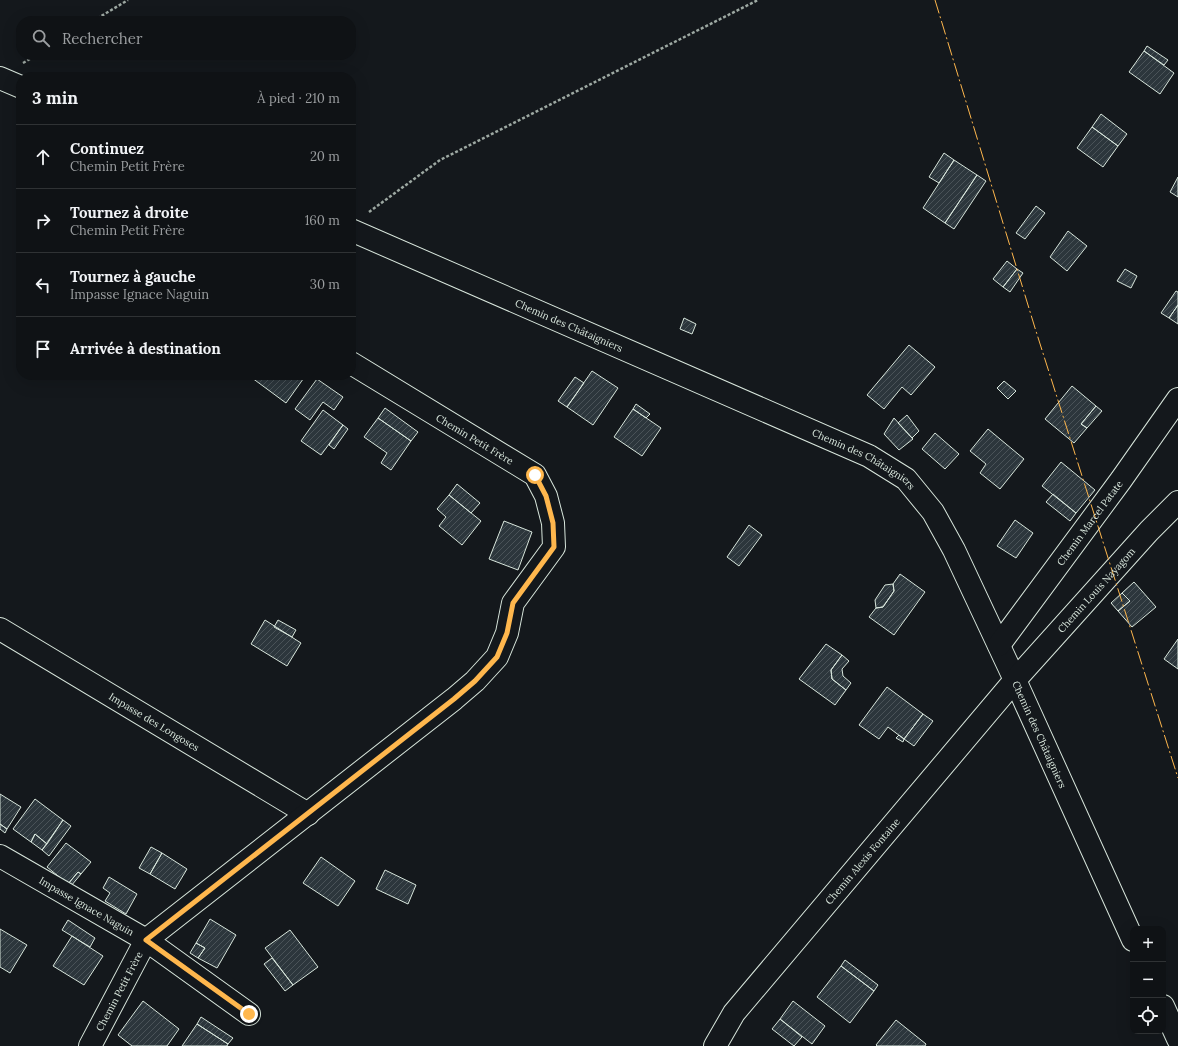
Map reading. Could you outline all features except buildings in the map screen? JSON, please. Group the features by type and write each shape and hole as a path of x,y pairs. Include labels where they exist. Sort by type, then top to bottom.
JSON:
{"street":[{"path":"0,78 16,85"},
{"name":"Chemin des Châtaigniers","path":"357,223 869,456 906,479 933,512 954,550 999,645 1130,933"},
{"name":"Chemin Petit Frère","path":"90,1046 146,940 308,814 475,681 497,657 507,633 513,603 554,547 553,523 546,496 535,475 356,366"},
{"name":"Chemin Marcel Patate","path":"999,645 1121,480 1178,399"},
{"name":"Chemin Louis Nayagom","path":"1015,680 1149,531 1178,502"},
{"name":"Impasse des Longoses","path":"0,629 308,814"},
{"name":"Chemin Alexis Fontaine","path":"715,1046 734,1012 1015,680"},
{"name":"Impasse Ignace Naguin","path":"0,856 146,940 249,1014"},
{"path":"1166,1013 1178,1039"}],"path":[{"path":"101,16 128,0"},
{"path":"357,223 440,160 758,0"}],"power":[{"path":"935,0 1035,328 1178,778"}],"route":[{"path":"249,1014 146,940 454,699 475,681 497,657 507,633 513,603 554,547 553,523 546,496 535,475"}]}
